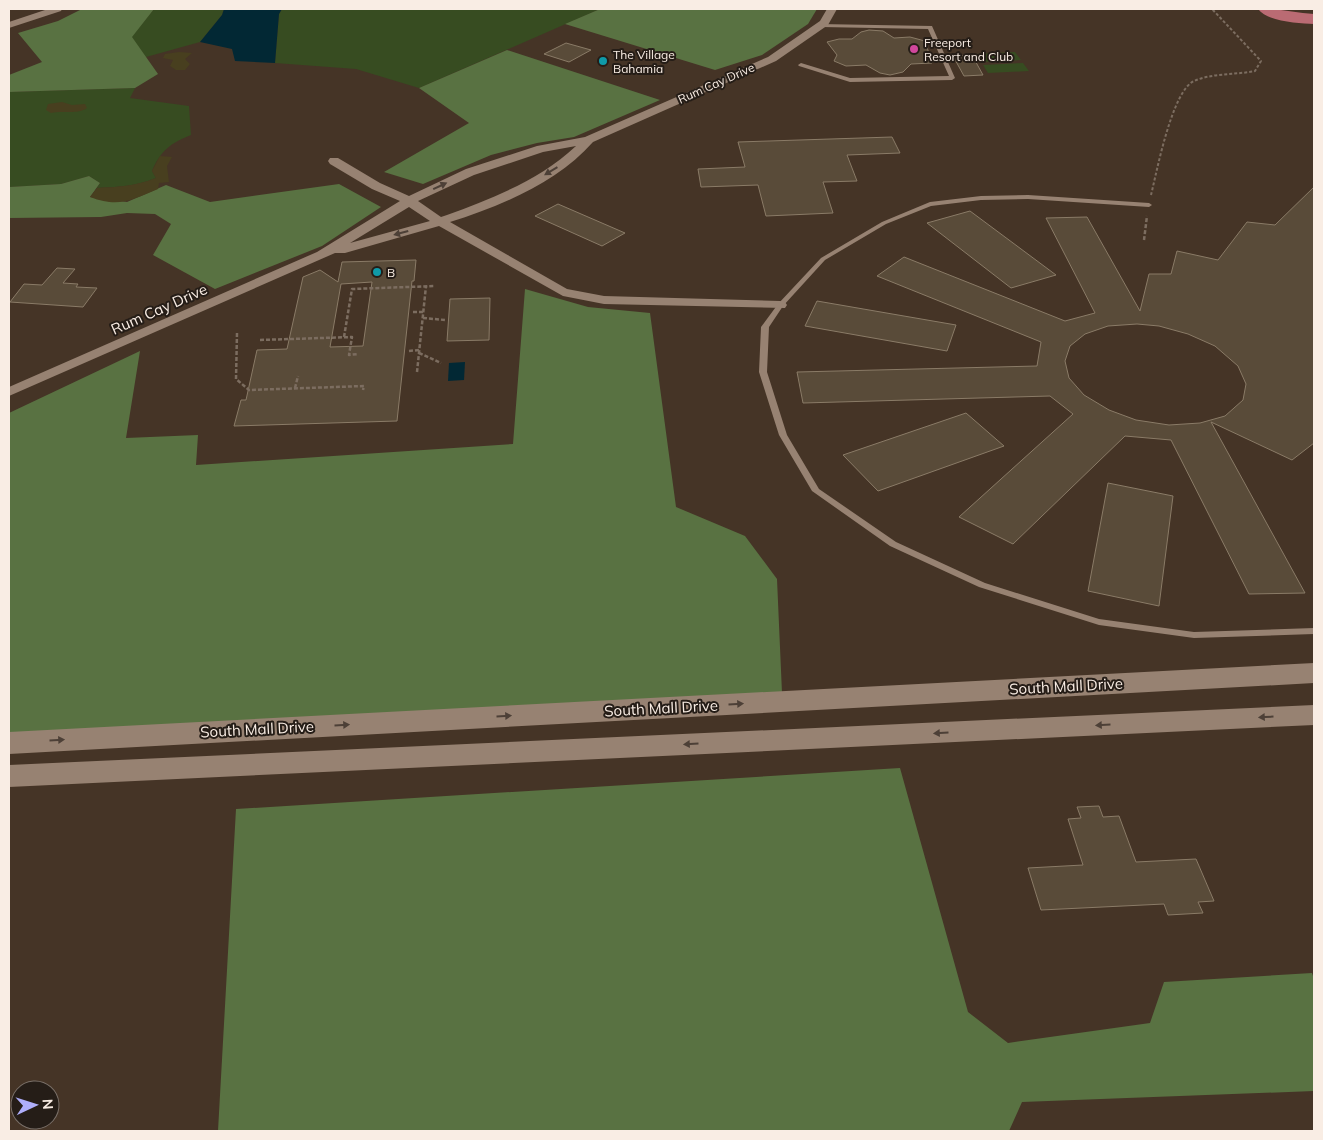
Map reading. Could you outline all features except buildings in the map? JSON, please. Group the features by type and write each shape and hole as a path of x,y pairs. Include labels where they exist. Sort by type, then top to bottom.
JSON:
{"main road":[{"path":"1266,9 1286,17 1314,19"}],"street":[{"path":"9,25 57,9"},
{"name":"Rum Cay Drive","path":"322,255 409,201 470,172 541,149 588,140 772,59 821,25 832,9"},
{"name":"Rum Cay Drive","path":"9,392 322,255 439,221 479,207 523,187 558,167 588,140"},
{"path":"334,160 376,186 409,201 439,221 563,292 604,300 780,305"},
{"name":"South Mall Drive","path":"9,743 1314,673"},
{"path":"9,776 1314,715"},
{"path":"95,772 104,738"}],"lane":[{"path":"801,64 850,80 952,78 930,27 821,25"},
{"path":"1148,205 1028,197 981,198 930,204 884,223 823,259 780,305 765,327 763,372 783,435 816,491 893,544 982,586 1099,622 1194,635 1314,631"}],"path":[{"path":"1144,240 1148,205 1158,161 1178,101 1188,85 1207,77 1255,70 1261,61 1212,9"},
{"path":"417,372 426,286"},
{"path":"344,337 352,288 435,286"},
{"path":"413,312 423,312"},
{"path":"423,318 445,320"},
{"path":"237,333 236,379 249,390 364,386 363,390"},
{"path":"260,340 352,337 349,354 358,354"},
{"path":"409,351 419,352 441,363"},
{"path":"295,388 298,376"}],"green space":[{"path":"82,9 154,9 132,37 158,74 135,88 9,92 9,75 42,62 18,33 58,21"},
{"path":"154,9 224,9 222,15 200,42 146,57 131,37"},
{"path":"282,9 600,9 419,88 356,69 275,63 279,14"},
{"path":"600,9 817,9 808,24 762,55 715,70 565,24"},
{"path":"507,50 660,100 574,137 537,143 491,155 423,184 384,172 469,123 419,88"},
{"path":"1015,52 1021,60 981,62 975,54"},
{"path":"1023,63 1029,71 988,73 983,65"},
{"path":"135,88 130,98 189,106 191,135 172,144 163,152 152,171 156,178 120,187 105,188 97,188 100,183 89,176 61,184 9,187 9,92"},
{"path":"89,176 100,183 90,197 127,202 166,185 210,202 339,184 381,207 322,246 215,289 153,255 171,224 155,214 127,213 101,217 9,218 9,187 61,184"},
{"path":"525,289 588,307 650,313 676,507 745,536 777,579 782,693 9,735 9,413 140,351 126,438 198,435 196,465 513,444"},
{"path":"900,768 968,1012 1008,1043 1150,1023 1164,982 1312,973 1314,979 1314,1091 1022,1102 1009,1131 218,1131 236,809"}],"sand":[{"path":"192,53 185,59 190,64 185,70 176,70 170,66 173,60 163,58 165,54"},
{"path":"62,102 72,105 85,104 87,108 75,112 51,113 46,110 48,104"},
{"path":"160,156 172,157 167,166 169,182 159,183 158,189 132,199 117,202 90,197 97,188 119,187 156,178 152,171"}],"water":[{"path":"224,9 282,9 279,14 275,63 235,61 232,49 200,42 222,15"},
{"path":"465,362 464,380 448,381 449,363"}],"place":[{"name":"Freeport Resort and Club","path":"914,49"},
{"name":"The Village Bahamia","path":"603,61"},
{"name":"B","path":"377,272"}]}
